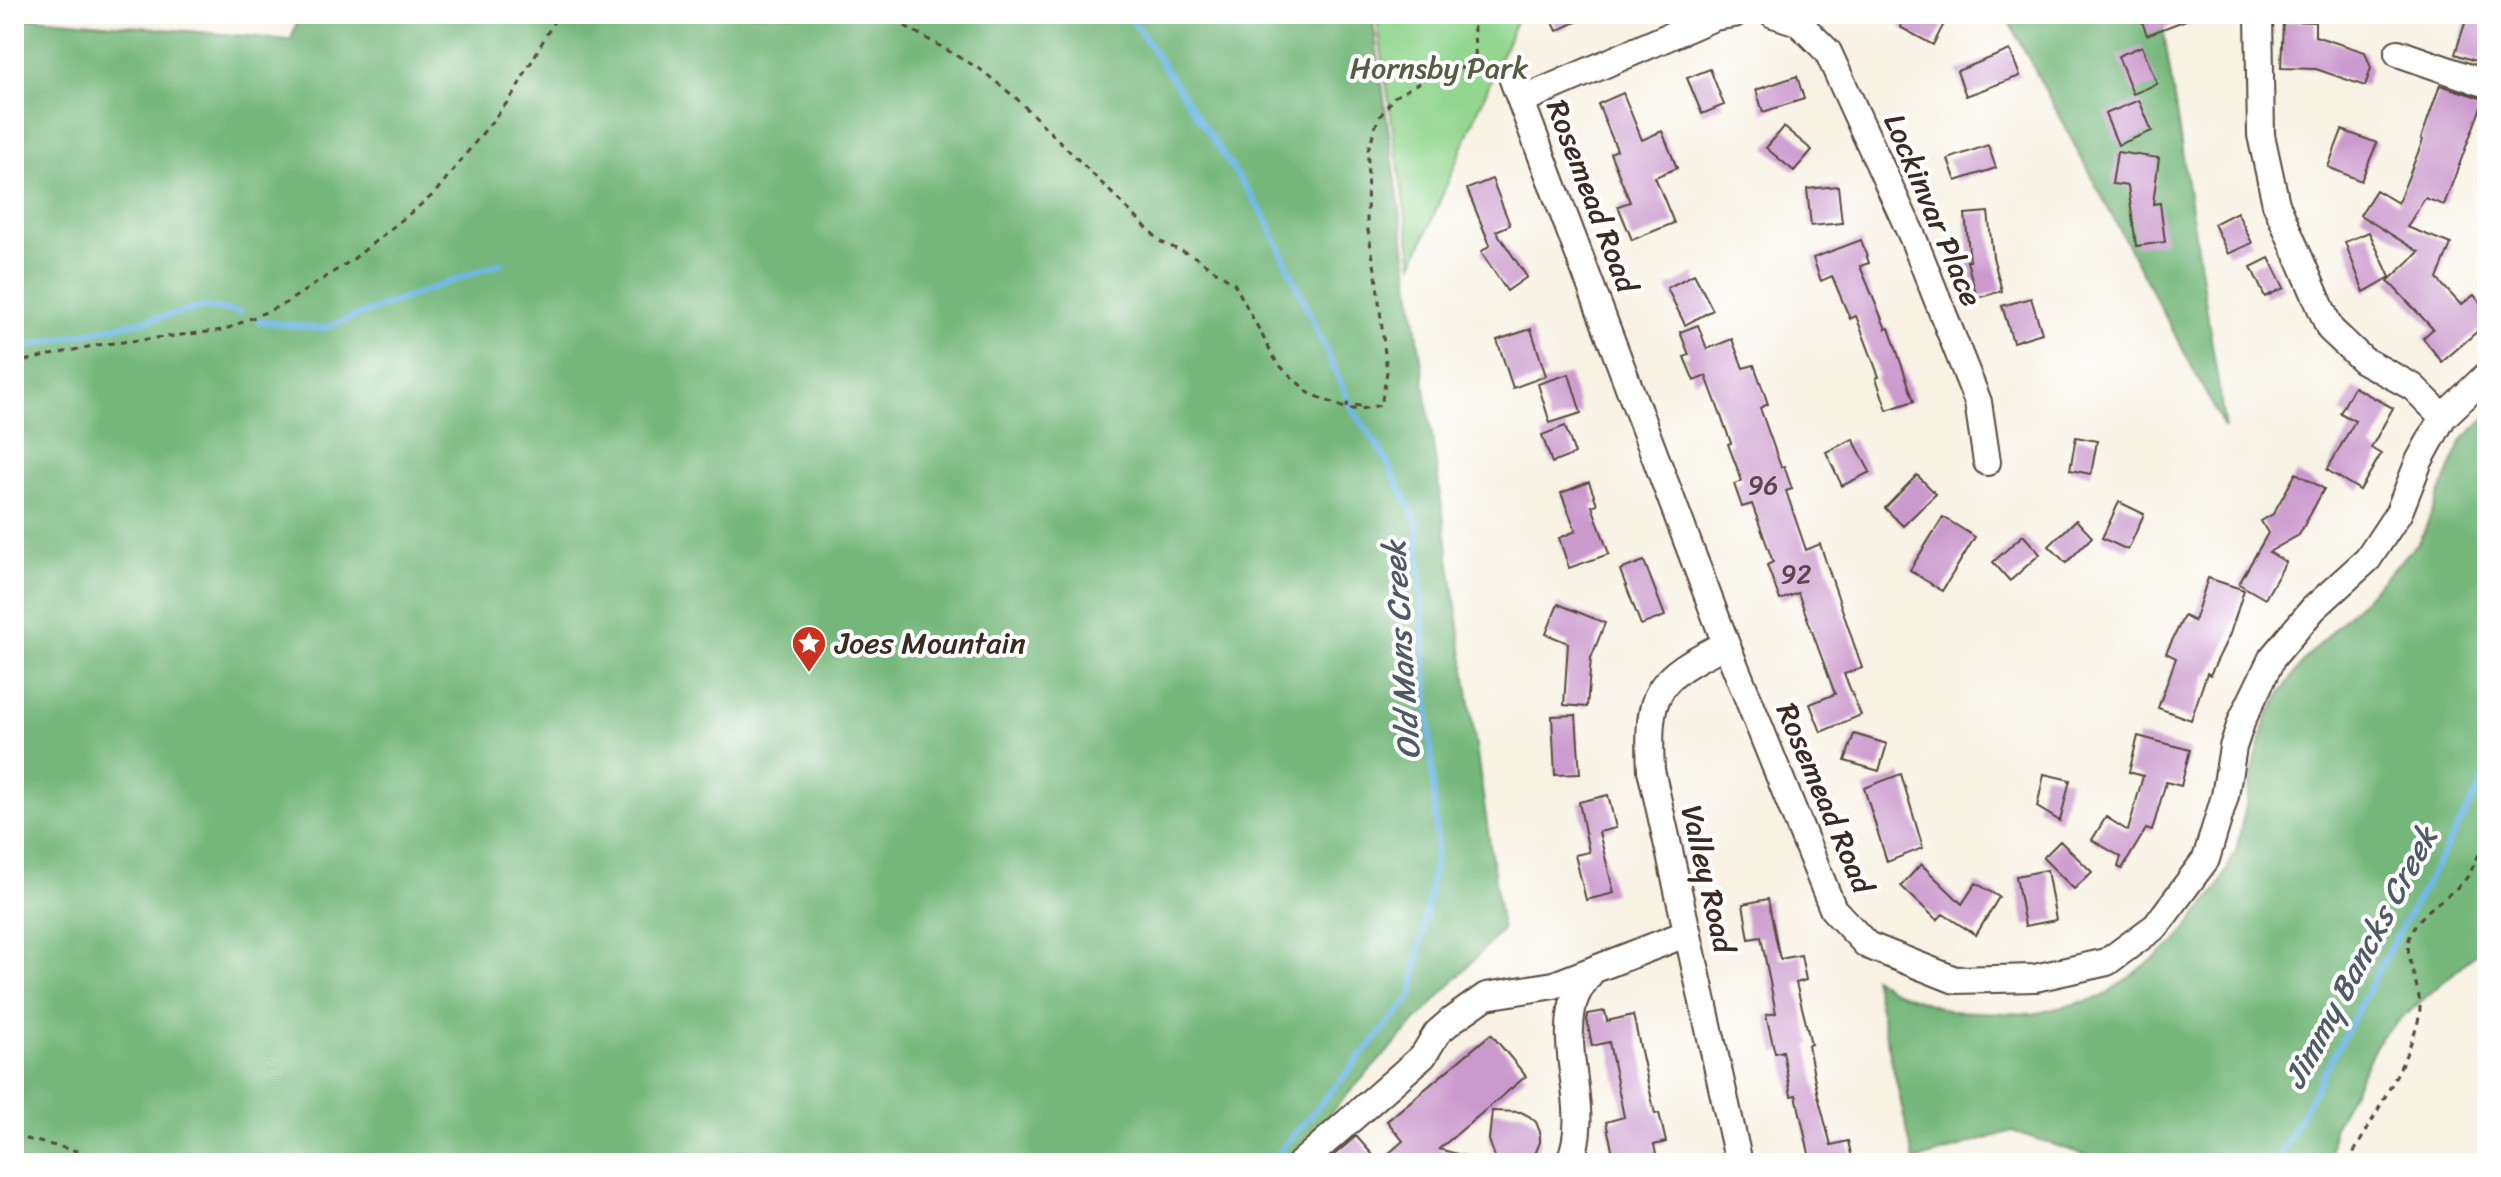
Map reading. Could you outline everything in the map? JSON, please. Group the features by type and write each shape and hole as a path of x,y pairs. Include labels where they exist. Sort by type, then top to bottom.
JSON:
{"street":[{"name":"Rosemead Road","path":"1734,14 1714,17 1517,90 1726,644 1833,909 1867,945 1955,980 2035,978 2107,962 2156,926 2206,859 2225,796 2233,747 2242,720 2272,658 2313,609 2368,559 2399,512 2419,461 2443,417 2487,375"},
{"name":"Lockinvar Place","path":"1773,14 1798,22 1828,52 1913,238 1978,402 1987,462"},
{"path":"2259,14 2261,135 2276,204 2330,329 2363,360 2413,387 2443,417"},
{"path":"2398,53 2487,84"},
{"name":"Valley Road","path":"1726,644 1684,665 1656,694 1649,729 1651,770 1739,1163"},
{"path":"1301,1163 1423,1056 1437,1033 1470,1005 1486,996 1554,985 1688,933"},
{"path":"1569,1163 1576,1148 1578,1121 1570,1038 1572,1008 1579,989 1592,971"},
{"path":"1532,988 1548,1002 1570,1038"}],"path":[{"path":"14,363 97,345 224,330 284,304 352,260 434,194 513,95 558,14"},
{"path":"884,14 980,69 1017,99 1161,242 1195,257 1234,283 1277,363 1309,393 1347,409 1360,409 1381,405 1387,372 1367,225 1368,150 1378,119 1394,97 1442,70 1476,66 1473,14"},
{"path":"2348,1163 2414,1038 2420,1008 2408,939 2424,912 2463,882 2487,836"},
{"path":"14,1136 81,1152 105,1163"}],"green space":[{"path":"299,14 1372,14 1502,930 1283,1163 14,1163 14,16 291,40"},
{"name":"Hornsby Park","path":"1376,14 1519,14 1413,264"},
{"path":"2005,14 2161,14 2225,429"},
{"path":"2487,417 2487,944 2381,1036 2333,1129 2330,1163 2110,1163 2012,1131 1914,1161 1873,977 1891,990 1949,1011 2034,1014 2102,997 2176,942 2218,888 2236,851 2267,718 2285,687 2305,659 2420,541 2462,440"}],"building":[{"path":"1549,14 1593,14 1557,31"},
{"path":"1907,14 1926,14 1944,24 1933,45 1900,27"},
{"path":"2139,14 2199,14 2199,15 2147,35"},
{"path":"2468,14 2487,14 2487,65 2455,54"},
{"path":"2283,21 2315,22 2315,36 2365,52 2371,68 2365,86 2316,69 2281,68"},
{"path":"2142,46 2157,84 2133,94 2118,56"},
{"path":"2010,50 2020,76 1966,96 1957,71"},
{"path":"1710,69 1724,105 1702,114 1687,78"},
{"path":"1797,76 1804,99 1763,112 1756,90"},
{"path":"2440,85 2484,99 2444,205 2425,198 2407,227 2451,244 2437,279 2461,305 2474,295 2487,311 2487,323 2442,362 2423,338 2433,329 2388,281 2419,252 2360,215 2376,190 2398,203 2423,140"},
{"path":"1623,93 1642,140 1662,131 1677,168 1655,177 1674,223 1632,240 1618,206 1630,202 1610,153 1617,150 1598,104"},
{"path":"2139,100 2152,131 2118,145 2105,114"},
{"path":"1784,127 1812,150 1794,171 1766,148"},
{"path":"2342,130 2377,143 2361,181 2328,167"},
{"path":"1988,145 1996,168 1956,181 1948,159"},
{"path":"2117,152 2159,158 2153,204 2160,203 2165,242 2136,246 2128,186 2112,184"},
{"path":"1492,179 1510,225 1496,231 1527,277 1507,291 1481,252 1490,245 1467,189"},
{"path":"1838,186 1842,223 1811,226 1807,189"},
{"path":"1988,212 1993,257 2002,291 1977,298 1967,261 1970,261 1965,214"},
{"path":"2237,212 2252,243 2228,254 2214,224"},
{"path":"2369,232 2390,277 2364,292 2345,242"},
{"path":"1861,240 1869,263 1860,266 1886,329 1889,328 1914,401 1887,410 1876,378 1879,377 1856,316 1850,319 1832,276 1821,281 1813,258"},
{"path":"2269,258 2284,288 2265,297 2251,267"},
{"path":"1694,274 1713,310 1685,325 1667,288"},
{"path":"2031,298 2042,333 2013,342 2002,306"},
{"path":"1698,325 1707,349 1732,339 1743,368 1754,365 1768,404 1760,408 1792,489 1786,491 1806,550 1820,544 1862,668 1844,674 1861,715 1821,732 1810,704 1835,694 1798,593 1780,600 1767,565 1773,562 1752,504 1742,507 1734,484 1742,481 1706,376 1694,381 1684,357 1689,355 1680,332"},
{"path":"1531,329 1546,376 1513,388 1497,340"},
{"path":"1569,374 1581,413 1550,423 1538,384"},
{"path":"2354,387 2393,408 2371,448 2381,454 2360,490 2327,470 2355,421 2340,413"},
{"path":"1565,426 1575,454 1552,463 1542,435"},
{"path":"2076,437 2097,441 2091,474 2070,470"},
{"path":"1853,439 1870,472 1842,486 1826,452"},
{"path":"2296,473 2324,489 2299,535 2269,552 2286,562 2265,599 2239,584 2268,533 2261,521 2273,514"},
{"path":"1917,475 1936,494 1903,526 1885,508"},
{"path":"1589,482 1597,504 1592,506 1609,554 1569,568 1559,538 1576,531 1561,493"},
{"path":"2119,502 2144,514 2128,550 2102,538"},
{"path":"1943,517 1975,537 1942,591 1910,570"},
{"path":"2076,520 2092,537 2066,563 2049,546"},
{"path":"2023,535 2040,554 2010,581 1993,562"},
{"path":"1644,561 1665,616 1641,625 1620,570"},
{"path":"2208,578 2244,590 2230,634 2210,675 2207,673 2191,720 2158,708 2176,658 2166,653 2184,616 2194,621"},
{"path":"1558,604 1605,623 1591,658 1587,707 1564,705 1568,643 1546,634"},
{"path":"1576,715 1580,774 1555,775 1552,716"},
{"path":"1854,734 1887,744 1879,771 1845,761"},
{"path":"2138,736 2190,750 2181,786 2166,782 2152,831 2146,829 2122,869 2118,867 2121,857 2092,840 2106,817 2128,831 2143,776 2129,772"},
{"path":"1901,774 1923,848 1887,862 1864,788"},
{"path":"2044,774 2070,780 2060,821 2037,807"},
{"path":"1608,795 1616,828 1599,832 1614,893 1586,900 1575,855 1589,852 1579,802"},
{"path":"2060,841 2092,872 2074,889 2043,858"},
{"path":"1921,864 1962,904 1976,883 1999,897 1976,935 1943,914 1937,920 1901,886"},
{"path":"2047,870 2056,920 2025,926 2016,876"},
{"path":"1768,899 1780,959 1801,955 1806,980 1796,983 1831,1145 1848,1141 1853,1163 1811,1163 1796,1095 1791,1096 1783,1051 1775,1053 1766,1015 1776,1013 1761,937 1749,939 1743,904"},
{"path":"1605,1011 1607,1021 1633,1015 1655,1114 1659,1113 1666,1142 1654,1145 1658,1163 1615,1163 1606,1122 1624,1117 1609,1042 1592,1046 1587,1020 1588,1014"},
{"path":"1491,1034 1526,1076 1439,1149 1472,1158 1472,1163 1325,1163 1356,1136 1379,1162 1403,1141 1387,1121"},
{"path":"1492,1111 1521,1112 1536,1122 1540,1142 1529,1159 1519,1163 1497,1163 1489,1140"}],"waterway":[{"name":"Old Mans Creek","path":"1128,14 1266,218 1353,410 1383,454 1417,522 1437,847 1412,996 1270,1163"},
{"path":"259,321 321,329 501,263"},
{"path":"14,349 205,307 240,312"},
{"name":"Jimmy Bancks Creek","path":"2276,1163 2487,774"}],"place":[{"name":"Joes Mountain","path":"809,674"}]}
